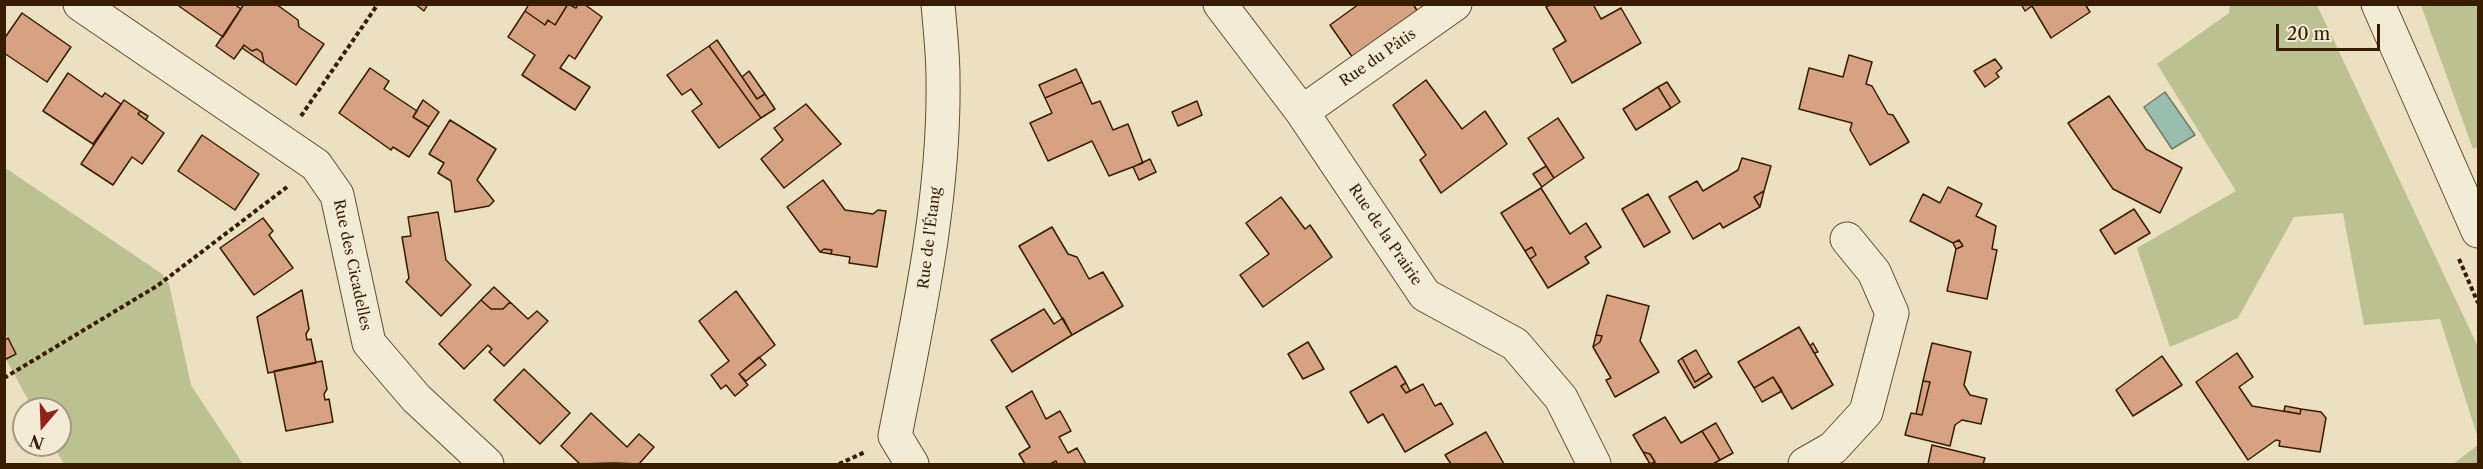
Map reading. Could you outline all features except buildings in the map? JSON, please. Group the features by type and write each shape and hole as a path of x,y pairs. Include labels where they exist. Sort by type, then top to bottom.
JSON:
{"street":[{"name":"Rue des Cicadelles","path":"80,4 316,165 337,195 369,343 416,398 487,465"},
{"name":"Rue de l'Étang","path":"912,465 895,436 927,275 939,172 943,78 938,4"},
{"name":"Rue de la Prairie","path":"1220,4 1302,112 1425,295 1515,344 1561,398 1594,465"},
{"name":"Rue du Pâtis","path":"1302,112 1455,4"},
{"path":"2380,10 2478,231"},
{"path":"1805,465 1838,456 1866,412 1892,313 1874,272 1847,239"}],"path":[{"path":"284,141 378,4"},
{"path":"4,378 157,286 316,165"}],"green space":[{"path":"2230,5 2317,5 2478,347 2478,438 2440,319 2364,325 2343,213 2294,217 2238,318 2170,347 2137,248 2236,191 2157,64 2229,13"},
{"path":"2421,5 2478,5 2478,147 2473,149"},
{"path":"4,167 162,274 169,284 191,385 243,464 64,464 60,457 72,457 72,397 27,397 6,359 16,354 5,333"},
{"path":"2478,445 2478,464 2453,464"}],"shaded area":[{"path":"2165,92 2195,135 2172,149 2144,107"}]}
